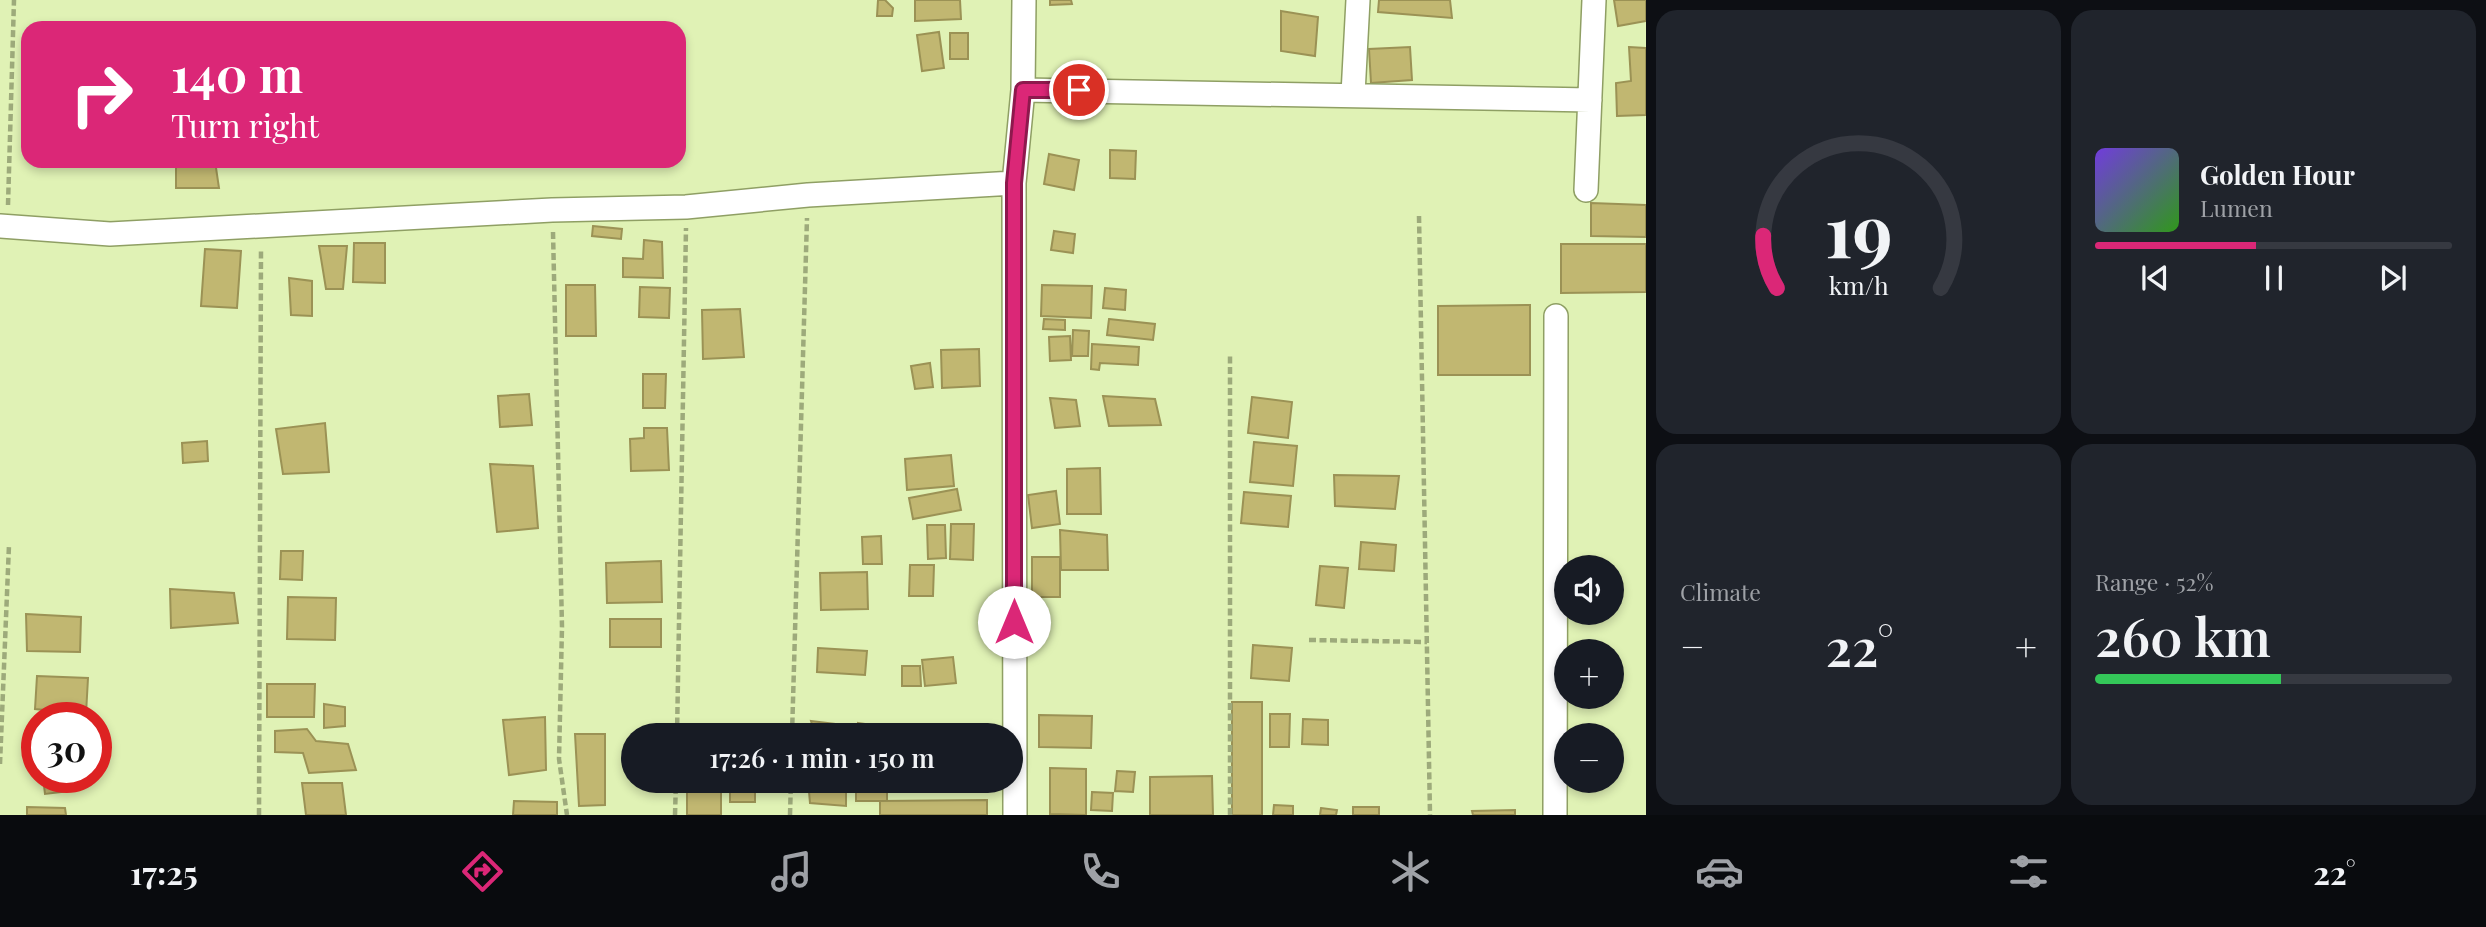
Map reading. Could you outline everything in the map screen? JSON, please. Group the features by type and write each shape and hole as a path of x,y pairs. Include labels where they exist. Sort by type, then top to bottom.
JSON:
{"street":[{"path":"1015,815 1014,183 1023,90 1024,0"},
{"path":"1353,94 1358,0"},
{"path":"1586,190 1594,0"},
{"path":"1023,90 1590,100"},
{"path":"4,226 110,234 552,210 686,207 807,195 1014,183"},
{"path":"1555,815 1556,316"}],"path":[{"path":"4,226 14,0"},
{"path":"792,723 807,195"},
{"path":"677,723 686,207"},
{"path":"552,210 562,627 559,759 567,815"},
{"path":"1419,215 1430,815"},
{"path":"259,815 261,226"},
{"path":"1230,354 1230,815"},
{"path":"0,764 9,545"},
{"path":"1308,640 1427,642"},
{"path":"675,815 676,793"},
{"path":"790,815 791,793"}],"building":[{"path":"878,0 885,0 893,8 892,16 877,16"},
{"path":"915,0 960,0 961,19 915,21"},
{"path":"1050,0 1071,0 1072,4 1050,5"},
{"path":"1379,0 1450,0 1452,18 1378,12"},
{"path":"1614,0 1646,0 1646,21 1618,26"},
{"path":"1281,11 1318,17 1315,56 1281,51"},
{"path":"939,32 944,68 922,71 917,35"},
{"path":"950,33 968,33 968,59 950,59"},
{"path":"1410,47 1412,80 1371,83 1369,49"},
{"path":"1629,47 1646,48 1646,115 1617,116 1616,83 1631,81"},
{"path":"1110,150 1136,151 1135,179 1110,178"},
{"path":"1049,154 1079,160 1074,190 1044,184"},
{"path":"176,168 216,168 219,188 176,188"},
{"path":"1591,203 1646,205 1646,237 1591,236"},
{"path":"593,226 622,229 621,239 592,236"},
{"path":"1054,231 1075,234 1073,253 1051,250"},
{"path":"644,240 662,242 663,278 623,277 623,258 643,259"},
{"path":"354,243 385,243 385,283 353,282"},
{"path":"1561,244 1646,244 1646,292 1561,293"},
{"path":"319,246 347,246 343,289 326,289"},
{"path":"205,249 241,251 237,308 201,306"},
{"path":"289,278 312,281 312,316 291,315"},
{"path":"566,285 595,285 596,336 566,336"},
{"path":"1042,285 1092,286 1091,318 1041,316"},
{"path":"640,287 670,288 669,318 639,317"},
{"path":"1105,288 1126,290 1125,310 1103,308"},
{"path":"1530,305 1530,375 1438,375 1438,306"},
{"path":"740,309 744,357 703,359 702,310"},
{"path":"1044,319 1065,320 1065,330 1043,329"},
{"path":"1109,319 1155,324 1153,340 1107,335"},
{"path":"1073,330 1089,331 1088,356 1072,356"},
{"path":"1070,336 1071,360 1050,361 1049,337"},
{"path":"1092,344 1139,347 1138,365 1100,363 1099,370 1091,369"},
{"path":"979,349 980,386 942,388 941,350"},
{"path":"930,363 933,387 915,389 911,366"},
{"path":"643,374 666,374 665,408 643,408"},
{"path":"529,394 532,425 500,427 498,396"},
{"path":"1103,396 1155,399 1161,425 1109,426"},
{"path":"1252,397 1292,402 1288,438 1248,433"},
{"path":"1050,398 1076,400 1080,426 1055,428"},
{"path":"325,423 329,472 283,474 276,429"},
{"path":"644,428 667,428 669,470 631,471 630,439 644,438"},
{"path":"207,441 208,461 183,463 182,443"},
{"path":"1254,442 1297,446 1293,486 1250,482"},
{"path":"951,455 954,486 907,490 905,459"},
{"path":"490,464 533,466 538,528 497,532"},
{"path":"1100,468 1101,514 1067,514 1067,469"},
{"path":"1334,475 1399,476 1395,509 1335,506"},
{"path":"957,489 961,510 913,519 909,498"},
{"path":"1056,491 1060,524 1032,528 1028,495"},
{"path":"1244,492 1291,496 1288,527 1241,523"},
{"path":"951,524 974,524 973,560 950,559"},
{"path":"927,525 945,525 946,558 928,559"},
{"path":"1060,530 1107,535 1108,570 1061,570"},
{"path":"881,536 882,564 863,564 862,537"},
{"path":"1361,542 1396,545 1394,571 1359,569"},
{"path":"281,551 303,551 302,580 280,579"},
{"path":"1032,557 1060,557 1060,597 1032,597"},
{"path":"661,561 662,602 607,603 606,563"},
{"path":"910,565 934,565 933,596 909,596"},
{"path":"1320,566 1348,568 1344,608 1316,605"},
{"path":"867,572 868,609 821,610 820,573"},
{"path":"170,589 234,593 238,623 171,628"},
{"path":"288,597 336,598 335,640 287,639"},
{"path":"26,614 81,617 80,652 27,651"},
{"path":"610,619 661,619 661,647 610,647"},
{"path":"1253,645 1292,648 1289,681 1251,678"},
{"path":"818,648 867,651 865,675 817,672"},
{"path":"953,657 956,683 925,686 922,660"},
{"path":"902,666 920,666 921,686 902,686"},
{"path":"37,676 88,678 87,702 35,702"},
{"path":"267,684 315,684 314,717 267,717"},
{"path":"1232,702 1262,702 1262,815 1232,815"},
{"path":"324,704 345,707 345,726 324,728"},
{"path":"1270,714 1290,714 1289,747 1270,747"},
{"path":"1039,715 1092,716 1091,748 1039,747"},
{"path":"545,717 546,770 509,775 503,720"},
{"path":"1303,719 1328,720 1328,745 1302,744"},
{"path":"307,729 316,741 348,744 356,770 309,773 303,753 275,752 275,731"},
{"path":"575,734 605,734 605,805 579,806"},
{"path":"1050,768 1086,769 1086,815 1050,814"},
{"path":"1117,771 1135,772 1133,792 1115,791"},
{"path":"1212,776 1213,815 1150,815 1150,777"},
{"path":"302,783 342,783 346,815 306,815"},
{"path":"1092,792 1113,793 1112,811 1091,810"},
{"path":"687,793 721,793 721,815 687,815"},
{"path":"730,793 755,793 755,802 730,802"},
{"path":"809,793 846,793 846,806 810,803"},
{"path":"856,793 887,793 887,801 856,801"},
{"path":"987,800 987,815 880,815 880,801"},
{"path":"514,801 557,802 557,815 513,815"},
{"path":"1274,805 1293,806 1293,815 1273,815"},
{"path":"27,807 65,808 66,815 27,815"},
{"path":"1353,807 1379,807 1379,815 1353,815"},
{"path":"1321,808 1337,810 1336,815 1320,815"},
{"path":"1515,810 1515,815 1473,815 1472,811"}],"route":[{"path":"1014,622 1014,183 1023,90 1079,90"}]}
